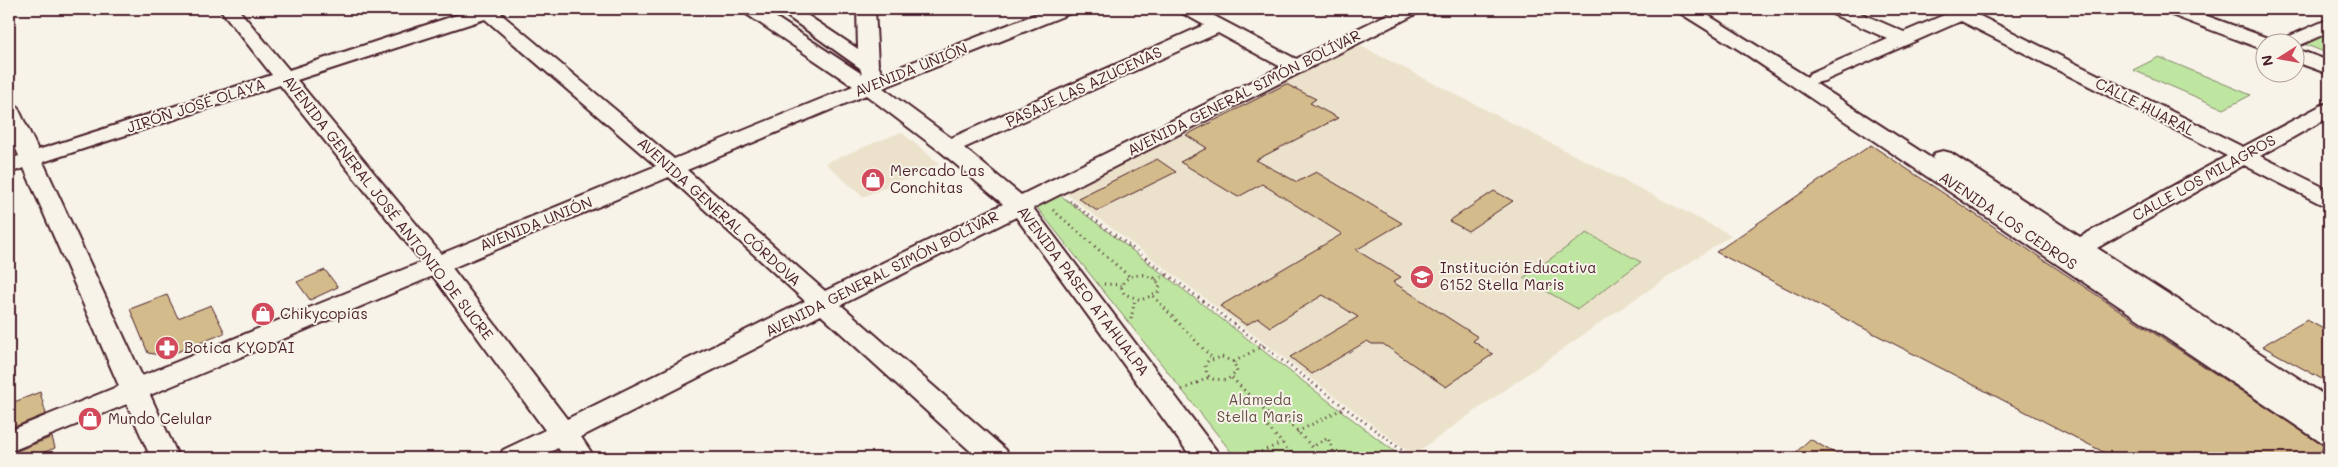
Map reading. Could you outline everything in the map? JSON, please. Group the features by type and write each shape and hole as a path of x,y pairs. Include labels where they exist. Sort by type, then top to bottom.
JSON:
{"street":[{"name":"AVENIDA GENERAL JOSÉ ANTONIO DE SUCRE","path":"229,9 437,265 581,458"},
{"name":"AVENIDA PASEO ATAHUALPA","path":"751,9 868,76"},
{"name":"AVENIDA PASEO ATAHUALPA","path":"786,9 868,76 1019,205 1208,458"},
{"name":"AVENIDA UNIÓN","path":"9,442 672,168 868,76 1065,9"},
{"path":"1188,9 1296,67"},
{"name":"AVENIDA GENERAL SIMÓN BOLÍVAR","path":"513,458 1412,9"},
{"name":"AVENIDA LOS CEDROS","path":"1686,9 1748,47 2329,434"},
{"name":"AVENIDA LOS CEDROS","path":"1708,9 2080,246 2329,410"},
{"path":"1836,9 1904,39"},
{"path":"2172,9 2256,40"},
{"name":"JIRÓN JOSÉ OLAYA","path":"20,162 490,10"},
{"name":"AVENIDA GENERAL CÓRDOVA","path":"490,10 672,168 821,304 996,458"},
{"path":"868,76 870,10"},
{"path":"1817,77 1967,11"},
{"name":"CALLE HUARAL","path":"1967,11 2329,199"},
{"name":"PASAJE LAS AZUCENAS","path":"950,147 1219,25"},
{"path":"2306,36 2329,25"},
{"path":"2306,59 2329,68"},
{"name":"CALLE LOS MILAGROS","path":"2080,246 2329,109"},
{"path":"9,110 20,162 134,390 165,458"}],"path":[{"path":"1068,199 1407,454 1397,458"},
{"path":"1050,207 1130,277"},
{"path":"1156,280 1168,274"},
{"path":"1096,284 1122,285 1130,277 1143,275 1156,280 1160,285 1160,289 1153,296 1135,299 1124,294 1122,285"},
{"path":"1153,296 1213,359"},
{"path":"1129,326 1135,299"},
{"path":"1233,362 1264,346"},
{"path":"1222,357 1233,362 1237,367 1237,372 1232,378 1220,380 1210,377 1204,370 1204,365 1213,359 1222,357"},
{"path":"1180,391 1210,377"},
{"path":"1232,378 1274,420"},
{"path":"1297,432 1346,407"},
{"path":"1286,458 1294,455 1265,424 1283,416 1312,447 1328,438 1333,451 1330,458"},
{"path":"1246,458 1282,442"}],"shaded area":[{"name":"Institución Educativa 6152 Stella Maris","path":"1357,44 1731,235 1604,320 1413,455 1065,193"},
{"name":"Mercado Las Conchitas","path":"901,132 940,164 863,197 825,163"}],"green space":[{"path":"2329,31 2329,54 2306,45 2306,43"},
{"path":"2159,57 2251,95 2224,109 2133,70"},
{"name":"Alameda Stella Maris","path":"1060,195 1399,455 1391,458 1236,458 1035,205"},
{"path":"1587,233 1641,262 1578,309 1523,278"}],"building":[{"path":"1286,84 1316,99 1310,103 1338,118 1256,160 1297,182 1316,172 1402,223 1356,250 1401,277 1393,282 1478,337 1473,341 1493,354 1446,387 1383,344 1372,344 1367,341 1312,374 1290,357 1358,317 1323,295 1270,327 1258,318 1246,325 1220,306 1342,234 1262,184 1238,197 1180,162 1207,148 1186,135"},
{"path":"1871,145 2324,446 2317,458 2115,458 1716,252"},
{"path":"1157,159 1176,172 1097,211 1078,198"},
{"path":"1494,191 1513,201 1468,231 1449,221"},
{"path":"325,270 338,287 310,300 297,282"},
{"path":"167,295 178,318 211,305 225,333 167,356 148,353 130,309"},
{"path":"2307,320 2329,332 2329,383 2262,346"},
{"path":"40,392 46,414 9,429 9,404"},
{"path":"52,437 55,448 30,458 9,458 9,454"},
{"path":"1810,439 1843,458 1790,458"}],"place":[{"name":"Mercado Las Conchitas","path":"873,180"},
{"name":"Institución Educativa 6152 Stella Maris","path":"1422,277"},
{"name":"Chikycopias","path":"263,314"},
{"name":"Botica KYODAI","path":"167,348"},
{"name":"Mundo Celular","path":"90,419"}]}
